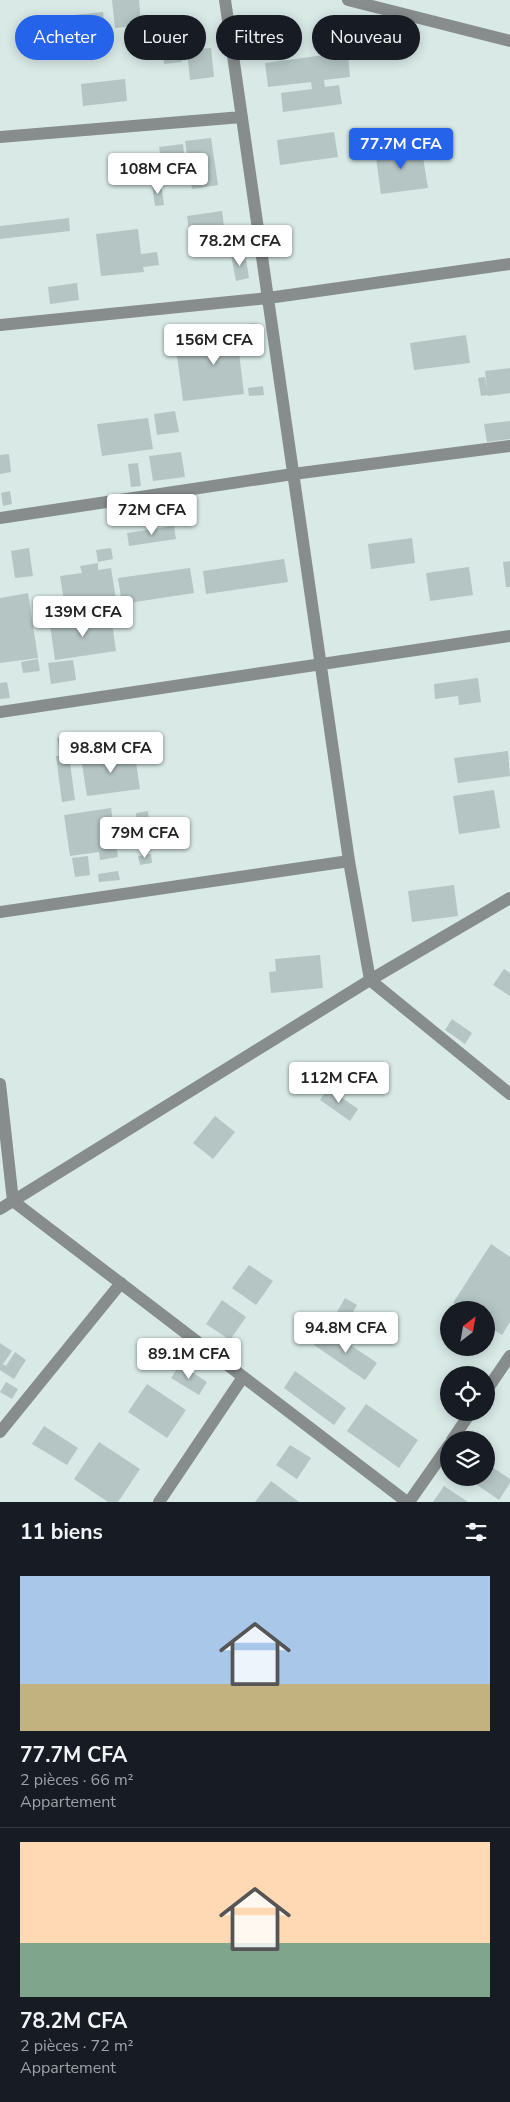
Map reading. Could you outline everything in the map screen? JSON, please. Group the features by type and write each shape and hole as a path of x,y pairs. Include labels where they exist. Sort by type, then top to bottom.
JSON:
{"street":[{"path":"225,0 349,861 370,980 510,1094"},
{"path":"348,0 510,41"},
{"path":"0,137 242,117"},
{"path":"0,325 268,298 510,264"},
{"path":"0,518 293,474 510,446"},
{"path":"0,712 510,636"},
{"path":"0,912 349,861"},
{"path":"0,1209 370,980 510,898"},
{"path":"0,1084 13,1201 408,1502 440,1458"},
{"path":"0,1432 121,1283"},
{"path":"495,1378 510,1356"},
{"path":"159,1502 243,1377"}],"building":[{"path":"112,0 139,0 140,15 124,15 124,27 115,28"},
{"path":"103,12 103,15 72,15"},
{"path":"206,48 211,48 214,77 190,80 188,60 206,60"},
{"path":"312,57 312,60 349,60 350,77 324,80 325,87 339,85 342,104 283,112 281,93 312,89 311,82 268,87 265,63 302,60 302,58"},
{"path":"164,60 182,60 182,62 164,64"},
{"path":"125,79 127,101 83,106 81,84"},
{"path":"334,132 338,157 280,165 277,140"},
{"path":"211,138 218,185 192,189 185,141"},
{"path":"183,144 185,162 162,165 159,147"},
{"path":"421,145 428,188 381,194 375,151"},
{"path":"161,183 164,205 155,206 152,185"},
{"path":"222,211 224,226 189,231 187,216"},
{"path":"69,218 70,231 0,239 0,226"},
{"path":"138,229 141,254 157,252 159,265 143,267 144,272 101,276 96,234"},
{"path":"245,253 249,278 236,281 231,255"},
{"path":"77,283 79,300 50,304 48,287"},
{"path":"255,323 257,342 238,344 244,394 183,401 176,348 231,341 229,326"},
{"path":"192,331 194,344 173,347 171,333"},
{"path":"466,335 470,363 414,370 410,343"},
{"path":"510,368 510,393 488,396 485,371"},
{"path":"485,377 488,395 481,396 478,378"},
{"path":"263,386 264,395 249,396 248,388"},
{"path":"175,411 179,432 157,435 154,414"},
{"path":"148,418 153,449 102,456 97,424"},
{"path":"510,421 510,439 487,442 484,424"},
{"path":"181,452 185,477 153,481 149,456"},
{"path":"9,454 11,472 0,474 0,455"},
{"path":"138,463 141,486 131,487 128,464"},
{"path":"10,491 12,504 3,506 1,493"},
{"path":"174,526 176,539 129,546 127,533"},
{"path":"412,538 415,563 371,569 368,544"},
{"path":"29,548 33,576 15,578 11,551"},
{"path":"111,548 113,559 98,562 96,550"},
{"path":"284,559 288,582 206,594 203,571"},
{"path":"510,561 510,587 506,587 503,562"},
{"path":"98,563 98,570 111,568 116,599 65,607 60,576 82,573 80,566"},
{"path":"469,567 473,595 430,601 426,573"},
{"path":"190,568 194,593 122,604 118,578"},
{"path":"28,593 38,658 0,663 0,598"},
{"path":"111,616 116,651 55,660 50,625"},
{"path":"38,659 40,671 23,673 21,662"},
{"path":"73,660 76,680 51,684 48,663"},
{"path":"478,678 481,702 459,705 458,696 435,699 434,684"},
{"path":"7,682 10,698 0,699 0,683"},
{"path":"67,737 68,747 59,748 57,738"},
{"path":"121,750 122,758 135,756 140,789 87,796 82,764 99,761 97,753"},
{"path":"508,751 510,776 458,783 454,758"},
{"path":"69,755 75,800 62,802 56,756"},
{"path":"494,790 500,828 459,834 453,796"},
{"path":"111,808 118,857 100,860 99,852 70,856 64,815"},
{"path":"148,811 149,821 137,823 136,813"},
{"path":"151,854 152,863 140,865 138,856"},
{"path":"88,856 90,875 75,877 72,858"},
{"path":"118,871 120,880 99,882 98,874"},
{"path":"454,885 458,916 412,922 408,891"},
{"path":"320,955 323,988 271,993 269,972 276,971 275,959"},
{"path":"504,969 510,973 510,996 493,985"},
{"path":"452,1019 472,1033 465,1044 445,1030"},
{"path":"328,1088 358,1109 350,1121 320,1100"},
{"path":"215,1116 235,1132 213,1159 193,1143"},
{"path":"491,1244 510,1257 510,1322 502,1335 495,1331 495,1301 454,1301"},
{"path":"249,1265 273,1281 256,1305 232,1288"},
{"path":"345,1298 357,1305 345,1326 333,1319"},
{"path":"222,1300 246,1317 230,1340 206,1324"},
{"path":"326,1328 377,1363 365,1380 314,1345"},
{"path":"0,1343 12,1351 3,1364 6,1366 15,1352 26,1360 14,1379 0,1370"},
{"path":"180,1364 207,1382 199,1395 171,1378"},
{"path":"295,1371 346,1408 334,1425 284,1388"},
{"path":"6,1382 18,1389 12,1399 0,1392"},
{"path":"147,1384 186,1410 167,1438 128,1412"},
{"path":"366,1404 418,1440 399,1468 347,1431"},
{"path":"44,1426 78,1448 67,1465 32,1444"},
{"path":"99,1442 140,1469 118,1502 108,1502 74,1479"},
{"path":"290,1445 311,1458 297,1479 276,1465"},
{"path":"495,1469 510,1479 510,1483 499,1500 479,1486 495,1486"},
{"path":"271,1481 299,1502 255,1502"},
{"path":"444,1486 468,1502 433,1502"}]}
